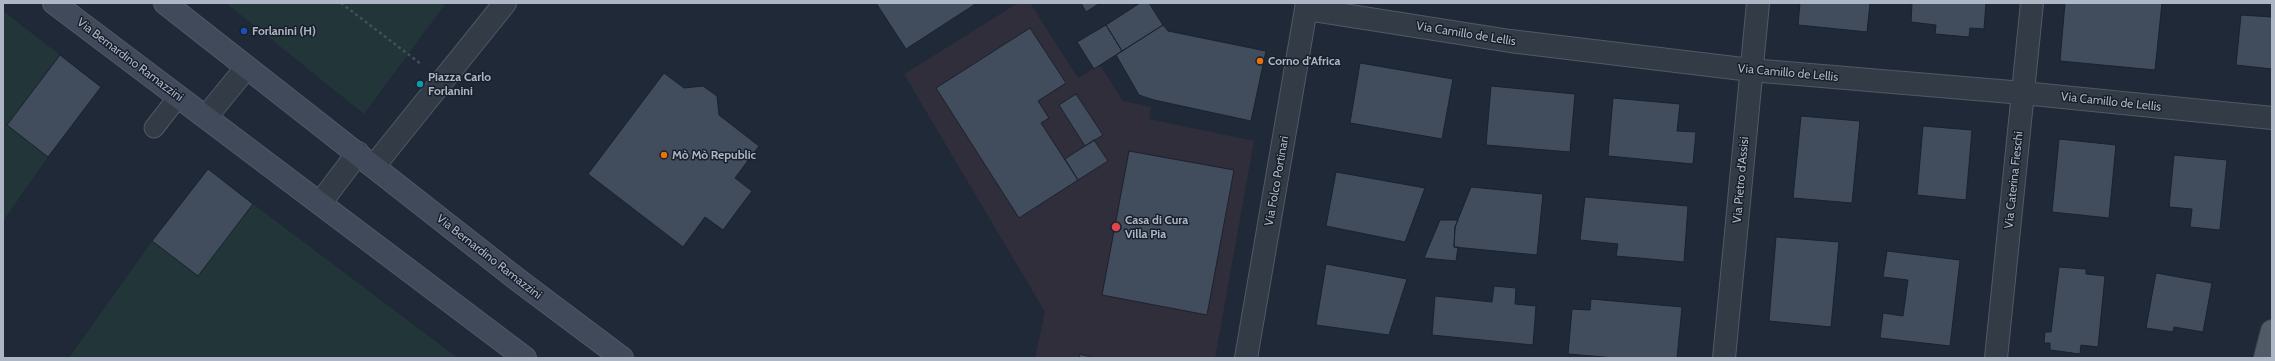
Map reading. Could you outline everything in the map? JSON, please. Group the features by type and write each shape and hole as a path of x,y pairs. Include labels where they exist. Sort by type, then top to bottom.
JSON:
{"main road":[{"path":"2265,358 2272,331"}],"street":[{"name":"Via Bernardino Ramazzini","path":"54,3 178,97 321,202 525,358"},
{"name":"Via Bernardino Ramazzini","path":"164,3 246,68 366,159 518,280 622,358"},
{"path":"321,202 366,159 442,80 505,3"},
{"name":"Via Pietro d'Assisi","path":"1724,358 1758,3"},
{"name":"Via Caterina Fieschi","path":"1996,358 2032,3"},
{"name":"Via Camillo de Lellis","path":"1307,6 1510,41 1751,70 2023,93 2272,118"},
{"name":"Via Folco Portinari","path":"1246,358 1307,6"},
{"path":"206,117 246,68"}],"lane":[{"path":"154,128 178,97"}],"path":[{"path":"341,3 442,80"}],"shaded area":[{"name":"Casa di Cura Villa Pia","path":"1018,3 1030,3 1078,78 1100,65 1123,101 1151,107 1149,119 1254,141 1215,358 1035,358 1045,312 904,74"}],"green space":[{"path":"226,3 446,3 364,114"},
{"path":"3,11 60,55 7,125 48,157 3,221"},
{"path":"253,204 458,358 69,358 152,241 198,276"}],"building":[{"path":"876,3 977,3 906,49"},
{"path":"1081,3 1100,3 1086,12"},
{"path":"1140,3 1149,3 1163,25 1122,51 1106,25"},
{"path":"1587,3 1606,3 1606,5"},
{"path":"1800,3 1870,3 1867,32 1798,25"},
{"path":"1912,3 1986,3 1984,29 1970,28 1969,37 1935,34 1936,25 1911,22"},
{"path":"2065,3 2162,3 2155,70 2060,61"},
{"path":"2241,15 2272,17 2272,69 2236,65"},
{"path":"1106,25 1122,51 1094,69 1077,42"},
{"path":"1163,25 1168,31 1266,51 1251,121 1154,100 1139,95 1116,55"},
{"path":"1030,28 1066,83 1038,101 1049,118 1041,123 1078,180 1019,218 936,88"},
{"path":"60,55 101,87 48,157 7,125"},
{"path":"1360,63 1453,79 1442,139 1350,123"},
{"path":"664,73 684,88 703,86 717,96 719,115 759,146 735,178 752,191 723,230 705,217 683,247 588,174"},
{"path":"1491,86 1575,94 1570,152 1486,145"},
{"path":"1076,94 1103,135 1085,146 1059,105"},
{"path":"1613,98 1680,104 1677,131 1696,132 1693,164 1608,156"},
{"path":"1801,116 1860,121 1852,203 1793,198"},
{"path":"1923,126 1972,130 1966,200 1917,195"},
{"path":"2059,139 2116,145 2109,218 2052,212"},
{"path":"1094,140 1108,161 1078,180 1065,159"},
{"path":"1129,151 1234,170 1207,315 1102,295"},
{"path":"2174,155 2227,160 2220,230 2190,227 2192,209 2169,207"},
{"path":"208,169 253,204 198,276 152,241"},
{"path":"1336,172 1425,188 1405,242 1326,226"},
{"path":"1471,187 1543,194 1537,255 1454,247 1455,227"},
{"path":"1585,197 1688,206 1684,262 1616,256 1618,244 1580,240"},
{"path":"1440,220 1458,220 1455,227 1454,247 1458,247 1456,261 1424,258"},
{"path":"1776,237 1839,242 1831,327 1769,321"},
{"path":"1887,251 1960,260 1950,346 1880,338 1883,313 1903,316 1908,280 1883,277"},
{"path":"1326,264 1407,279 1389,335 1316,325"},
{"path":"2059,267 2086,269 2086,274 2105,276 2098,347 2081,345 2080,354 2050,350 2050,343 2044,343 2045,332 2051,332"},
{"path":"2156,273 2212,283 2203,332 2174,327 2173,332 2146,328"},
{"path":"1494,286 1516,288 1515,304 1536,306 1533,345 1432,335 1435,296 1492,302"},
{"path":"1591,299 1682,307 1677,358 1616,358 1568,354 1572,309 1590,310"},
{"path":"1080,354 1094,358 1079,358"}],"place":[{"name":"Forlanini (H)","path":"244,31"},
{"name":"Corno d'Africa","path":"1260,61"},
{"name":"Piazza Carlo Forlanini","path":"420,84"},
{"name":"Mò Mò Republic","path":"664,155"},
{"name":"Casa di Cura Villa Pia","path":"1116,227"}]}
